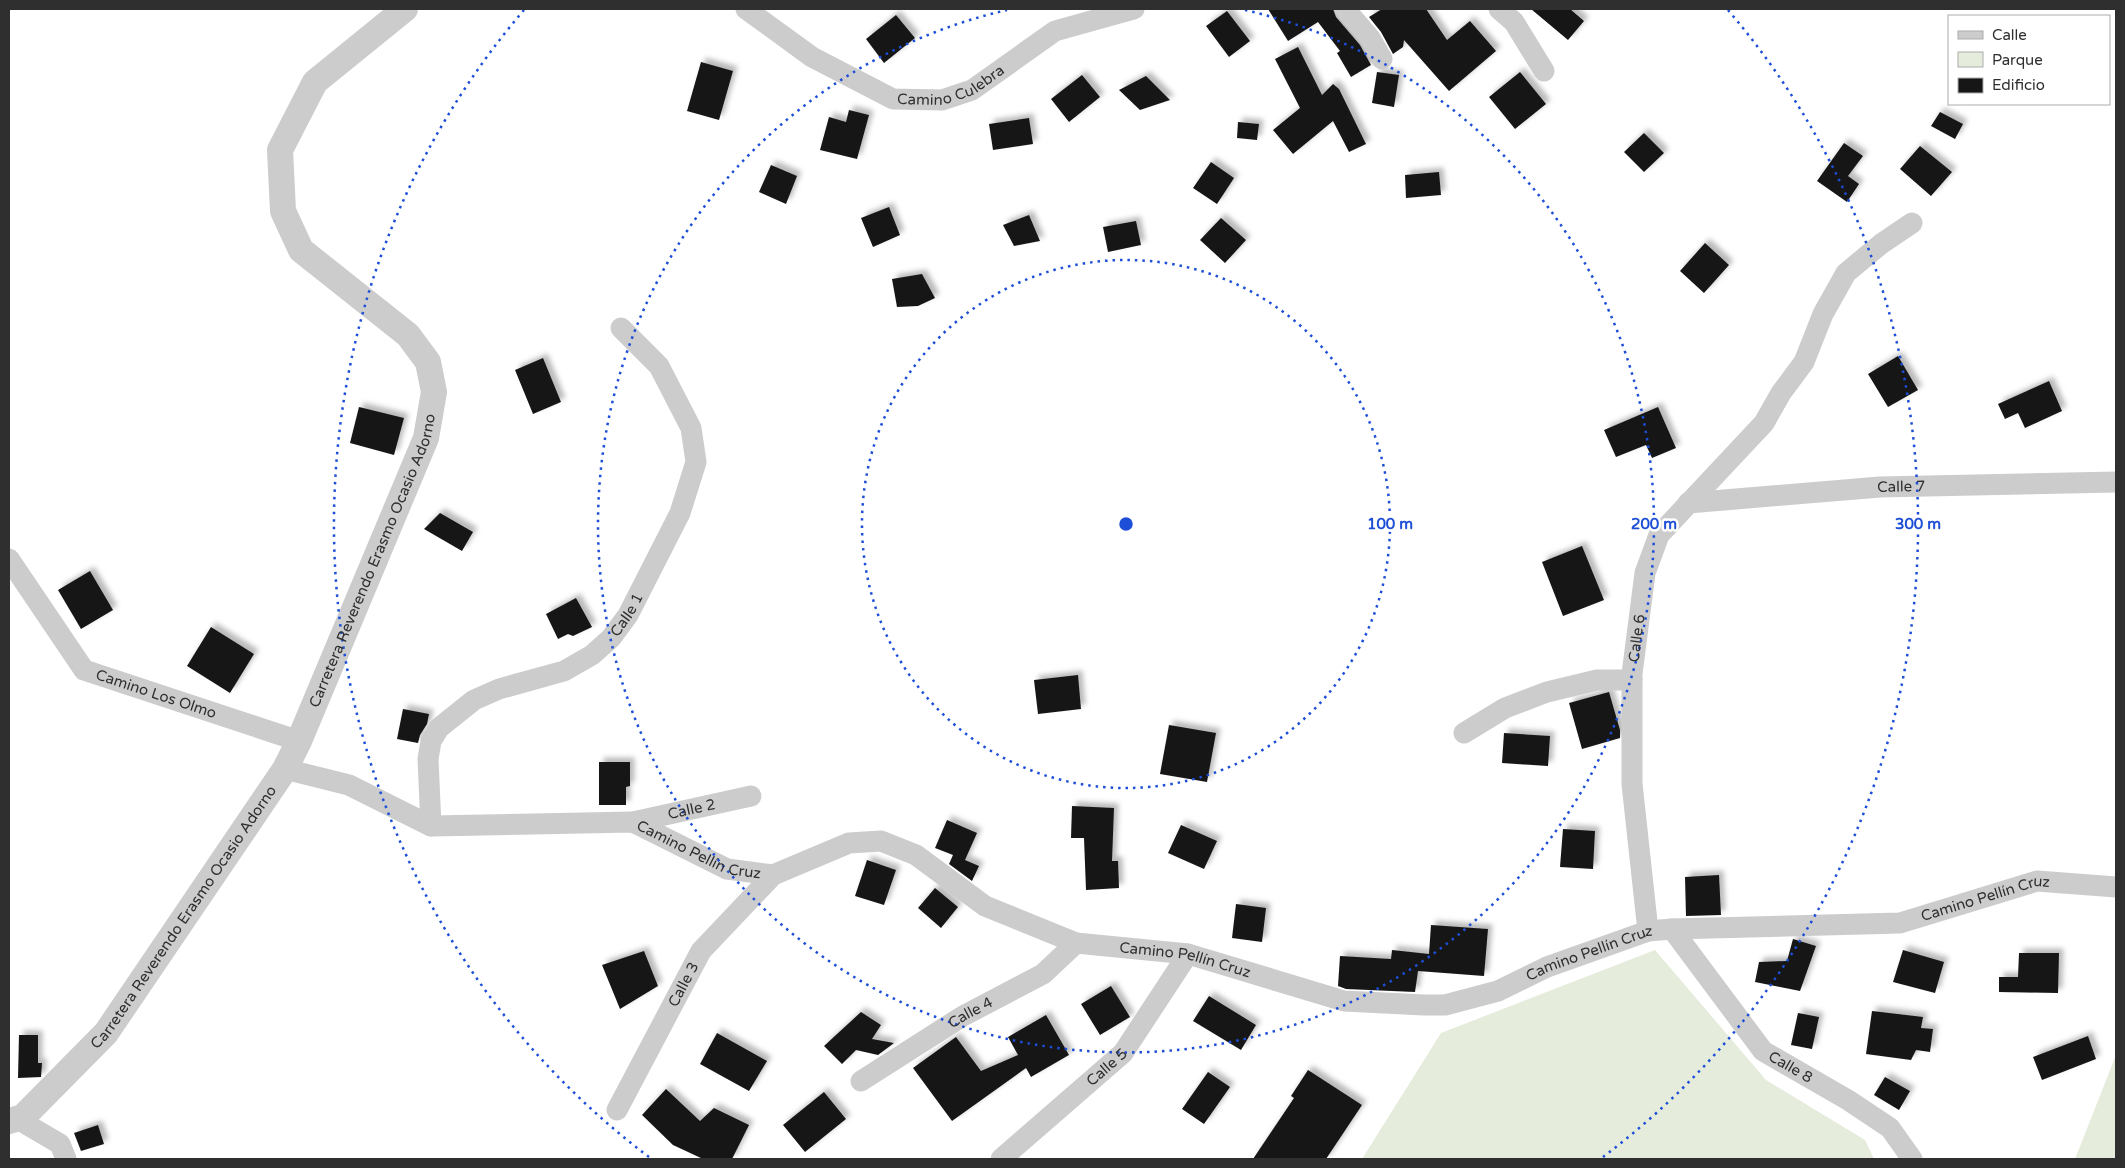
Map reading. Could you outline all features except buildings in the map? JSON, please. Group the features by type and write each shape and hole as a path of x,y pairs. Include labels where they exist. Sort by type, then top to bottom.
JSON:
{"street":[{"name":"Carretera Reverendo Erasmo Ocasio Adorno","path":"16,1119 106,1032 285,770 299,741 426,438 434,392 428,362 408,335 302,250 283,211 280,150 314,82 405,9"},
{"name":"Camino Culebra","path":"746,9 812,57 893,99 942,100 972,90 1055,31 1134,9"},
{"path":"1345,9 1370,38 1382,59"},
{"path":"1499,9 1514,22 1544,71"},
{"name":"Calle 6","path":"1648,931 1632,784 1632,680 1645,573 1659,536 1764,424 1781,392 1804,362 1823,314 1846,273 1881,244 1912,222"},
{"name":"Calle 1","path":"431,826 428,759 431,741 439,728 474,700 499,690 564,671 592,655 612,638 628,615 680,513 696,462 691,428 659,366 621,328"},
{"name":"Calle 7","path":"1688,503 1880,487 2116,482"},
{"name":"Camino Los Olmo","path":"9,559 84,670 299,741"},
{"path":"1464,733 1505,708 1547,692 1597,680 1632,680"},
{"name":"Camino Pellín Cruz","path":"285,770 349,785 431,826 633,822 727,869 773,875 849,843 881,841 916,855 985,906 1076,943 1188,954 1344,1001 1445,1005 1498,990 1546,967 1648,931 1900,923 2036,881 2116,887"},
{"name":"Calle 2","path":"633,822 751,796"},
{"name":"Calle 3","path":"617,1110 701,951 773,875"},
{"name":"Calle 8","path":"1672,929 1763,1051 1848,1100 1890,1128 1912,1159"},
{"name":"Calle 4","path":"861,1081 963,1016 1043,974 1076,943"},
{"name":"Calle 5","path":"1001,1159 1123,1053 1188,954"},
{"path":"16,1119 60,1144 66,1159"}],"green space":[{"path":"1655,950 1766,1080 1865,1140 1874,1159 1362,1159 1441,1033"},
{"path":"2116,1055 2116,1159 2075,1159"}]}
